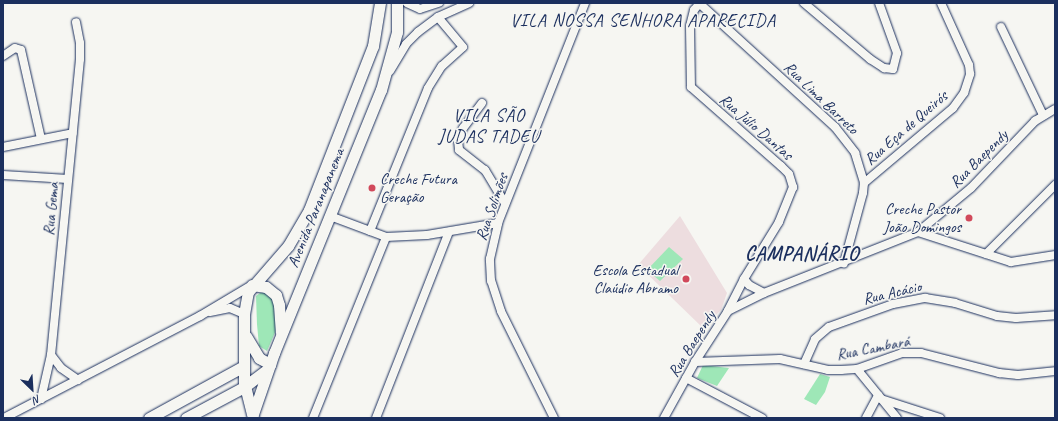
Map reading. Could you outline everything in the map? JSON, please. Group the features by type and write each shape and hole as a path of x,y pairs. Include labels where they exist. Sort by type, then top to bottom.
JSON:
{"street":[{"name":"Avenida Paranapanema","path":"253,416 244,387 244,314 252,285 288,246 300,228 373,46 380,3"},
{"path":"381,90 397,32 397,3"},
{"path":"407,3 420,9 439,3"},
{"name":"Avenida Paranapanema","path":"186,418 244,387 269,366 381,90 406,44 438,17 469,3"},
{"name":"Rua Solimões","path":"554,418 494,293 490,258 498,223 505,203 585,3"},
{"name":"Rua Lima Barreto","path":"700,3 835,127 855,153 864,183 861,205 847,244 844,263"},
{"name":"Rua Júlio Dantas","path":"700,3 690,26 691,87 781,166 792,182 793,192 782,216 744,279 728,311"},
{"path":"804,3 870,59 884,68 893,69 897,53 879,3"},
{"name":"Rua Eça de Queirós","path":"864,183 953,108 964,93 970,74 969,65 941,3"},
{"path":"370,231 428,88 442,66 463,47 438,17"},
{"name":"Rua Gema","path":"41,399 51,355 73,133 80,43 76,22"},
{"path":"1001,26 1043,115"},
{"path":"3,56 15,48 21,50 41,139"},
{"path":"482,103 463,128 458,140 459,150 485,170 505,203"},
{"name":"Rua Baependy","path":"664,418 695,362 728,311 764,293 844,263 918,232 971,188 1043,115 1055,109"},
{"path":"3,147 73,133"},
{"path":"3,175 68,179"},
{"path":"986,254 1055,185"},
{"path":"330,216 386,237 449,232 498,223"},
{"path":"376,418 449,232"},
{"path":"918,232 1011,262 1055,255"},
{"path":"313,418 386,237"},
{"path":"744,279 749,285 764,293"},
{"path":"4,418 200,316 252,285 266,287 276,295 280,305 282,335"},
{"name":"Rua Acácio","path":"804,364 815,338 829,327 899,303 925,298 955,302 996,316 1016,318 1055,315"},
{"path":"200,316 230,308 244,314"},
{"path":"245,333 259,358 269,366 253,416"},
{"name":"Rua Cambará","path":"695,362 780,359 828,370 856,369 902,353 921,353 999,373 1018,375 1055,371"},
{"path":"51,355 61,368 78,380"},
{"path":"149,418 244,366"},
{"path":"856,369 897,418"},
{"path":"686,378 762,418"},
{"path":"866,418 880,397"},
{"path":"880,397 940,418"}],"shaded area":[{"name":"Escola Estadual Claúdio Abramo","path":"680,216 727,293 721,310 703,328 638,265"}],"green space":[{"path":"669,247 683,259 660,281 647,270"},
{"path":"264,290 270,294 278,308 277,328 267,351 259,346 257,324 256,296"},
{"path":"703,365 729,368 717,386 697,378"},
{"path":"820,374 830,377 825,392 816,405 804,399"}],"place":[{"name":"Creche Futura Geração","path":"372,188"},
{"name":"Creche Pastor João Domingos","path":"969,218"},
{"name":"Escola Estadual Claúdio Abramo","path":"686,279"}],"district":[{"name":"VILA NOSSA SENHORA APARECIDA","path":"643,20"},
{"name":"VILA SÃO JUDAS TADEU","path":"489,126"},
{"name":"CAMPANÁRIO","path":"802,253"}]}
